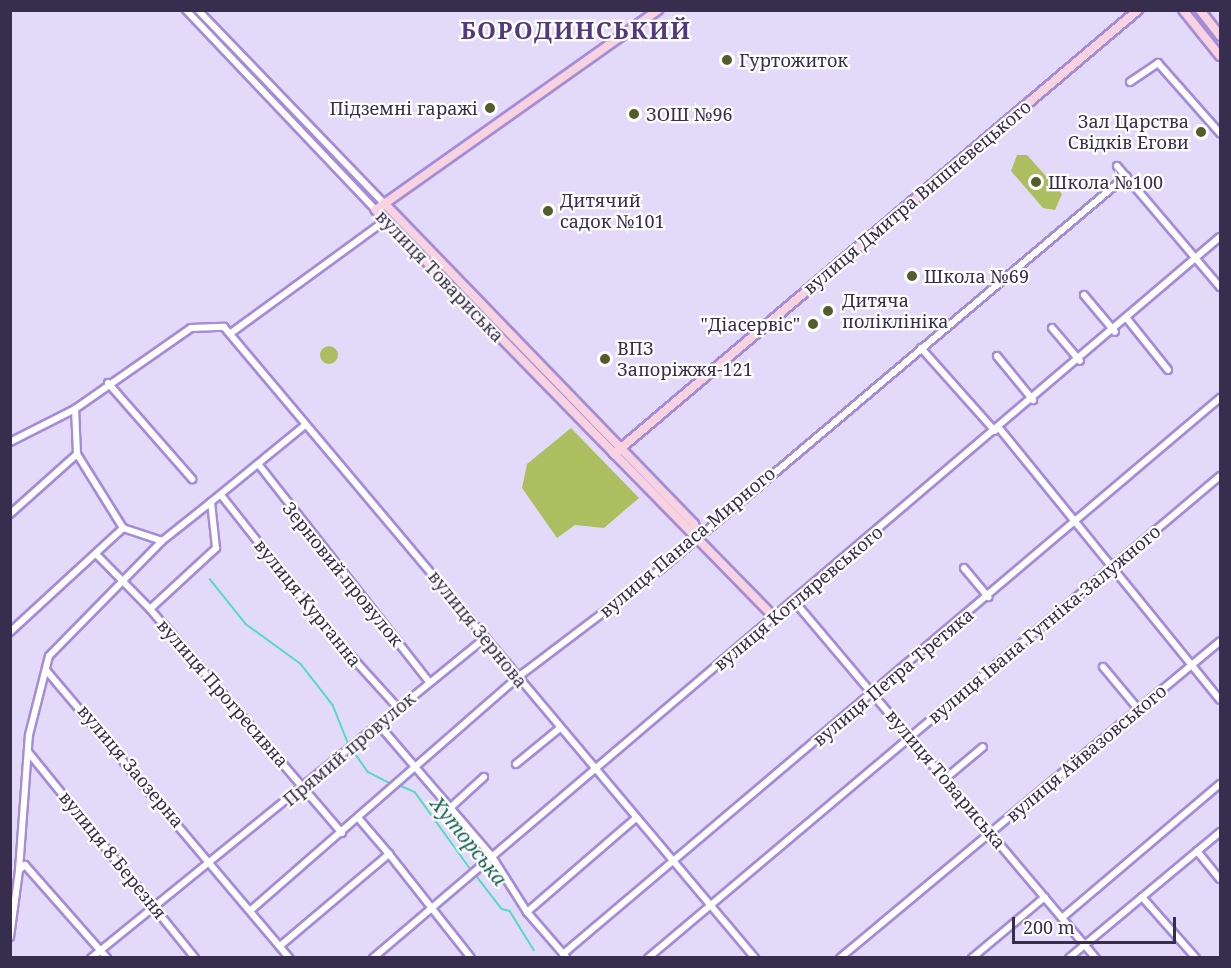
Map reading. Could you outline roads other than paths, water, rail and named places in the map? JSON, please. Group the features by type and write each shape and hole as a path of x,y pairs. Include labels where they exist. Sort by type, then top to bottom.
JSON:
{"street":[{"name":"вулиця Товариська","path":"186,10 376,210 603,437 621,447 630,456 699,537 774,617"},
{"name":"вулиця Товариська","path":"198,10 384,203 603,437 614,454 691,527"},
{"path":"376,210 658,10"},
{"name":"вулиця Дмитра Вишневецького","path":"614,454 1138,10"},
{"path":"1183,10 1221,56"},
{"path":"1200,10 1221,36"},
{"path":"1130,82 1158,63 1221,133"},
{"path":"307,137 313,130"},
{"path":"1117,166 1221,287"},
{"name":"вулиця Панаса Мирного","path":"251,910 416,770 518,679 699,537 1126,176"},
{"path":"10,442 75,409 108,382 191,328 214,323 231,333 386,220"},
{"name":"вулиця Котляревського","path":"373,957 472,871 1115,332 1221,237"},
{"path":"1084,295 1115,332"},
{"path":"1128,320 1168,370"},
{"path":"1052,328 1080,361"},
{"name":"вулиця Зернова","path":"231,333 518,679 755,957"},
{"path":"921,348 997,429 1074,526 1221,700"},
{"path":"997,356 1033,400"},
{"path":"108,382 192,479"},
{"name":"вулиця Петра Третяка","path":"565,956 673,861 1074,526 1221,398"},
{"path":"75,409 78,454 123,528 162,541"},
{"path":"10,938 19,870 29,753 46,670 60,640 124,583 162,541 259,465 305,425"},
{"path":"10,514 78,454"},
{"name":"Зерновий провулок","path":"259,465 429,682"},
{"name":"вулиця Івана Гутніка-Залужного","path":"648,957 1221,476"},
{"name":"вулиця Курганна","path":"221,495 330,633 398,708"},
{"path":"150,609 216,548 211,502"},
{"path":"10,632 123,528"},
{"name":"вулиця Прогресивна","path":"96,554 150,609 305,787 342,833"},
{"path":"964,568 988,597"},
{"name":"вулиця Товариська","path":"794,601 911,736 1096,957"},
{"name":"Прямий провулок","path":"91,957 352,749 429,682 485,638"},
{"name":"вулиця Айвазовського","path":"840,957 1221,641"},
{"path":"1103,667 1139,710"},
{"name":"вулиця Заозерна","path":"46,670 212,862 289,957"},
{"path":"379,725 491,855 527,912 565,956"},
{"path":"516,764 560,728"},
{"path":"946,778 983,747"},
{"name":"вулиця 8 Березня","path":"29,753 195,957"},
{"path":"450,808 484,777"},
{"path":"1063,916 1221,784"},
{"path":"527,912 636,818"},
{"path":"359,819 432,906 471,957"},
{"path":"1069,957 1221,832"},
{"path":"1197,851 1221,879"},
{"path":"280,946 389,854"},
{"path":"19,870 25,865 35,871 107,957"},
{"path":"972,957 1045,897"},
{"path":"1142,897 1196,957"}],"waterway":[{"name":"Хуторська","path":"210,579 246,624 301,664 333,705 349,745"},
{"name":"Хуторська","path":"352,749 368,772 392,784"},
{"name":"Хуторська","path":"399,785 415,792 472,871"},
{"name":"Хуторська","path":"475,874 502,909 510,911 534,950"}],"place":[{"name":"Гуртожиток","path":"727,60"},
{"name":"Підземні гаражі","path":"490,108"},
{"name":"ЗОШ №96","path":"634,114"},
{"name":"Зал Царства Свiдкiв Егови","path":"1201,132"},
{"name":"Школа №100","path":"1036,182"},
{"name":"Дитячий садок №101","path":"548,211"},
{"name":"Школа №69","path":"912,276"},
{"name":"Дитяча поліклініка","path":"828,311"},
{"name":"\"Діасервіс\"","path":"813,324"},
{"name":"ВПЗ Запоріжжя-121","path":"605,359"}],"district":[{"name":"БОРОДИНСЬКИЙ","path":"576,30"}]}
